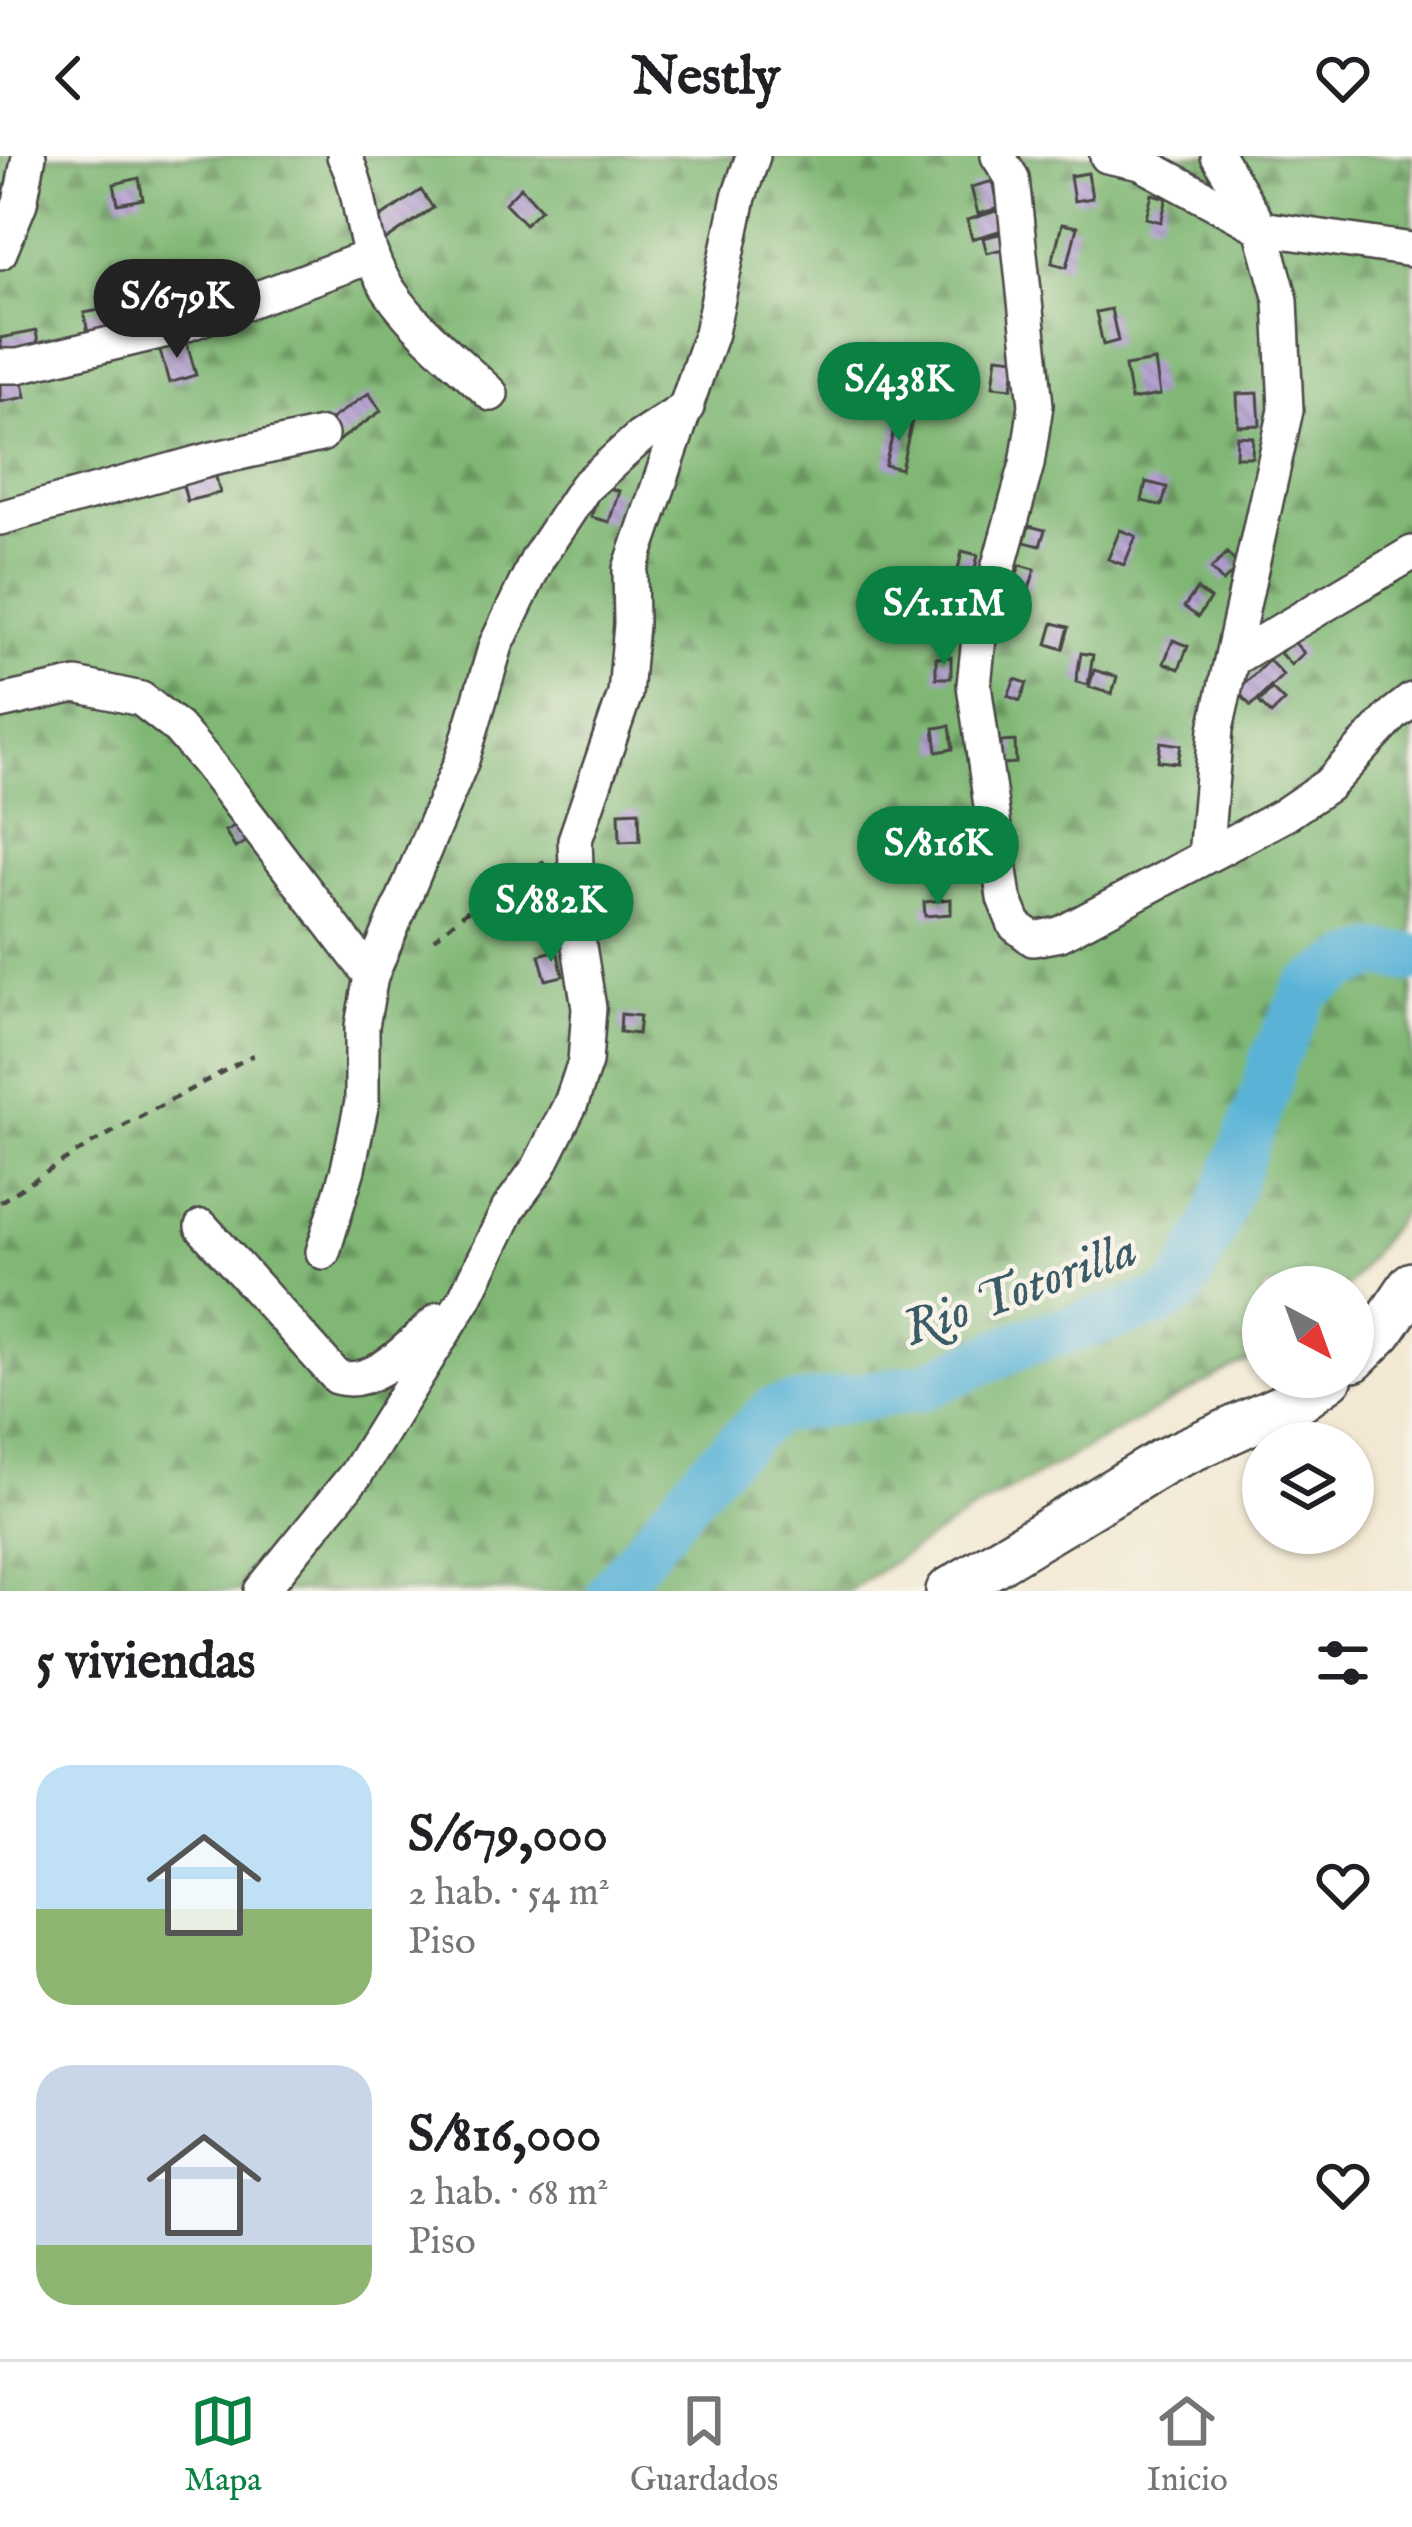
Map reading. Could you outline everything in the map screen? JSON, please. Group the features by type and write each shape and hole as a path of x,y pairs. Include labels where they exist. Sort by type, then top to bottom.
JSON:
{"highway":[{"path":"1374,1338 1412,1285"},
{"path":"949,1591 1163,1461 1299,1398"}],"street":[{"path":"0,252 20,203 29,156"},
{"path":"344,156 353,172 371,256 400,304 491,394"},
{"path":"261,1591 356,1474 465,1298 509,1208 557,1133 585,1062 589,1008 576,911 575,840 625,694 630,569 712,333 739,197 753,156"},
{"path":"998,156 1012,178 1036,405 1027,464 979,638 974,685 1004,898 1015,925 1033,939 1060,934 1284,815 1328,785 1412,700"},
{"path":"1107,156 1141,163 1261,228 1412,250"},
{"path":"1205,857 1216,729 1286,410 1281,300 1261,228 1218,156"},
{"path":"0,366 18,366 176,328 371,256"},
{"path":"323,1252 349,1169 362,1102 362,1027 371,976 462,760 496,645 538,558 585,487 660,422 687,407"},
{"path":"0,518 212,459 321,435"},
{"path":"1234,659 1412,554"},
{"path":"0,702 76,685 141,699 178,728 208,763 371,976"},
{"path":"202,1226 290,1329 337,1377 353,1382 369,1378 465,1298"}],"path":[{"path":"434,939 466,912 575,840"},
{"path":"0,1202 88,1145 253,1055"}],"green space":[{"path":"0,156 1412,156 1412,1200 1363,1266 1242,1266 1242,1364 969,1513 848,1591 0,1591"}],"building":[{"path":"1088,173 1092,198 1074,201 1070,176"},
{"path":"139,178 143,199 118,204 114,184"},
{"path":"993,181 999,208 978,214 971,187"},
{"path":"521,187 541,209 525,224 505,203"},
{"path":"421,190 433,208 382,243 369,225"},
{"path":"1152,194 1167,198 1161,222 1146,218"},
{"path":"1000,210 1006,229 972,239 967,220"},
{"path":"1062,224 1077,227 1067,267 1052,263"},
{"path":"1003,233 1007,248 987,253 983,238"},
{"path":"110,308 113,329 88,333 84,313"},
{"path":"1111,309 1118,341 1103,345 1096,312"},
{"path":"36,331 40,356 3,363 0,338"},
{"path":"186,340 196,375 169,383 159,347"},
{"path":"997,356 1016,358 1012,388 993,386"},
{"path":"1155,361 1160,395 1131,400 1125,366"},
{"path":"21,372 26,397 0,402 0,376"},
{"path":"369,393 381,411 337,442 324,424"},
{"path":"1258,393 1260,425 1238,426 1237,394"},
{"path":"897,418 912,421 901,469 885,465"},
{"path":"1237,436 1253,437 1252,457 1236,457"},
{"path":"214,469 220,493 187,501 181,478"},
{"path":"1146,482 1167,487 1162,506 1142,501"},
{"path":"601,486 619,491 609,522 591,517"},
{"path":"1029,526 1045,530 1040,546 1024,542"},
{"path":"1120,530 1136,536 1124,565 1108,559"},
{"path":"962,551 978,555 974,573 958,570"},
{"path":"1227,553 1239,566 1223,582 1211,569"},
{"path":"1020,565 1035,569 1029,589 1013,584"},
{"path":"1197,589 1210,599 1198,617 1184,607"},
{"path":"1053,623 1069,627 1063,649 1047,644"},
{"path":"1173,640 1188,646 1179,669 1164,663"},
{"path":"1293,641 1304,653 1291,665 1280,653"},
{"path":"1081,653 1093,655 1088,685 1076,682"},
{"path":"951,657 951,678 936,678 936,658"},
{"path":"1269,660 1283,675 1251,706 1237,691"},
{"path":"1094,670 1117,677 1112,694 1089,687"},
{"path":"1015,679 1027,683 1020,701 1008,696"},
{"path":"1272,689 1284,701 1271,714 1259,702"},
{"path":"950,726 953,749 937,752 934,728"},
{"path":"1015,741 1016,763 1001,764 1001,742"},
{"path":"1161,742 1181,745 1178,763 1158,761"},
{"path":"639,811 640,841 620,842 619,812"},
{"path":"236,825 246,842 235,848 225,831"},
{"path":"951,899 951,914 925,916 924,902"},
{"path":"557,950 563,976 546,980 539,955"},
{"path":"621,1014 640,1016 638,1034 620,1032"}],"waterway":[{"name":"Rio Totorilla","path":"611,1591 707,1474 773,1411 922,1387 1026,1342 1162,1302 1183,1288 1214,1227 1266,1090 1272,1062 1307,989 1346,965 1376,954 1412,958"}]}
